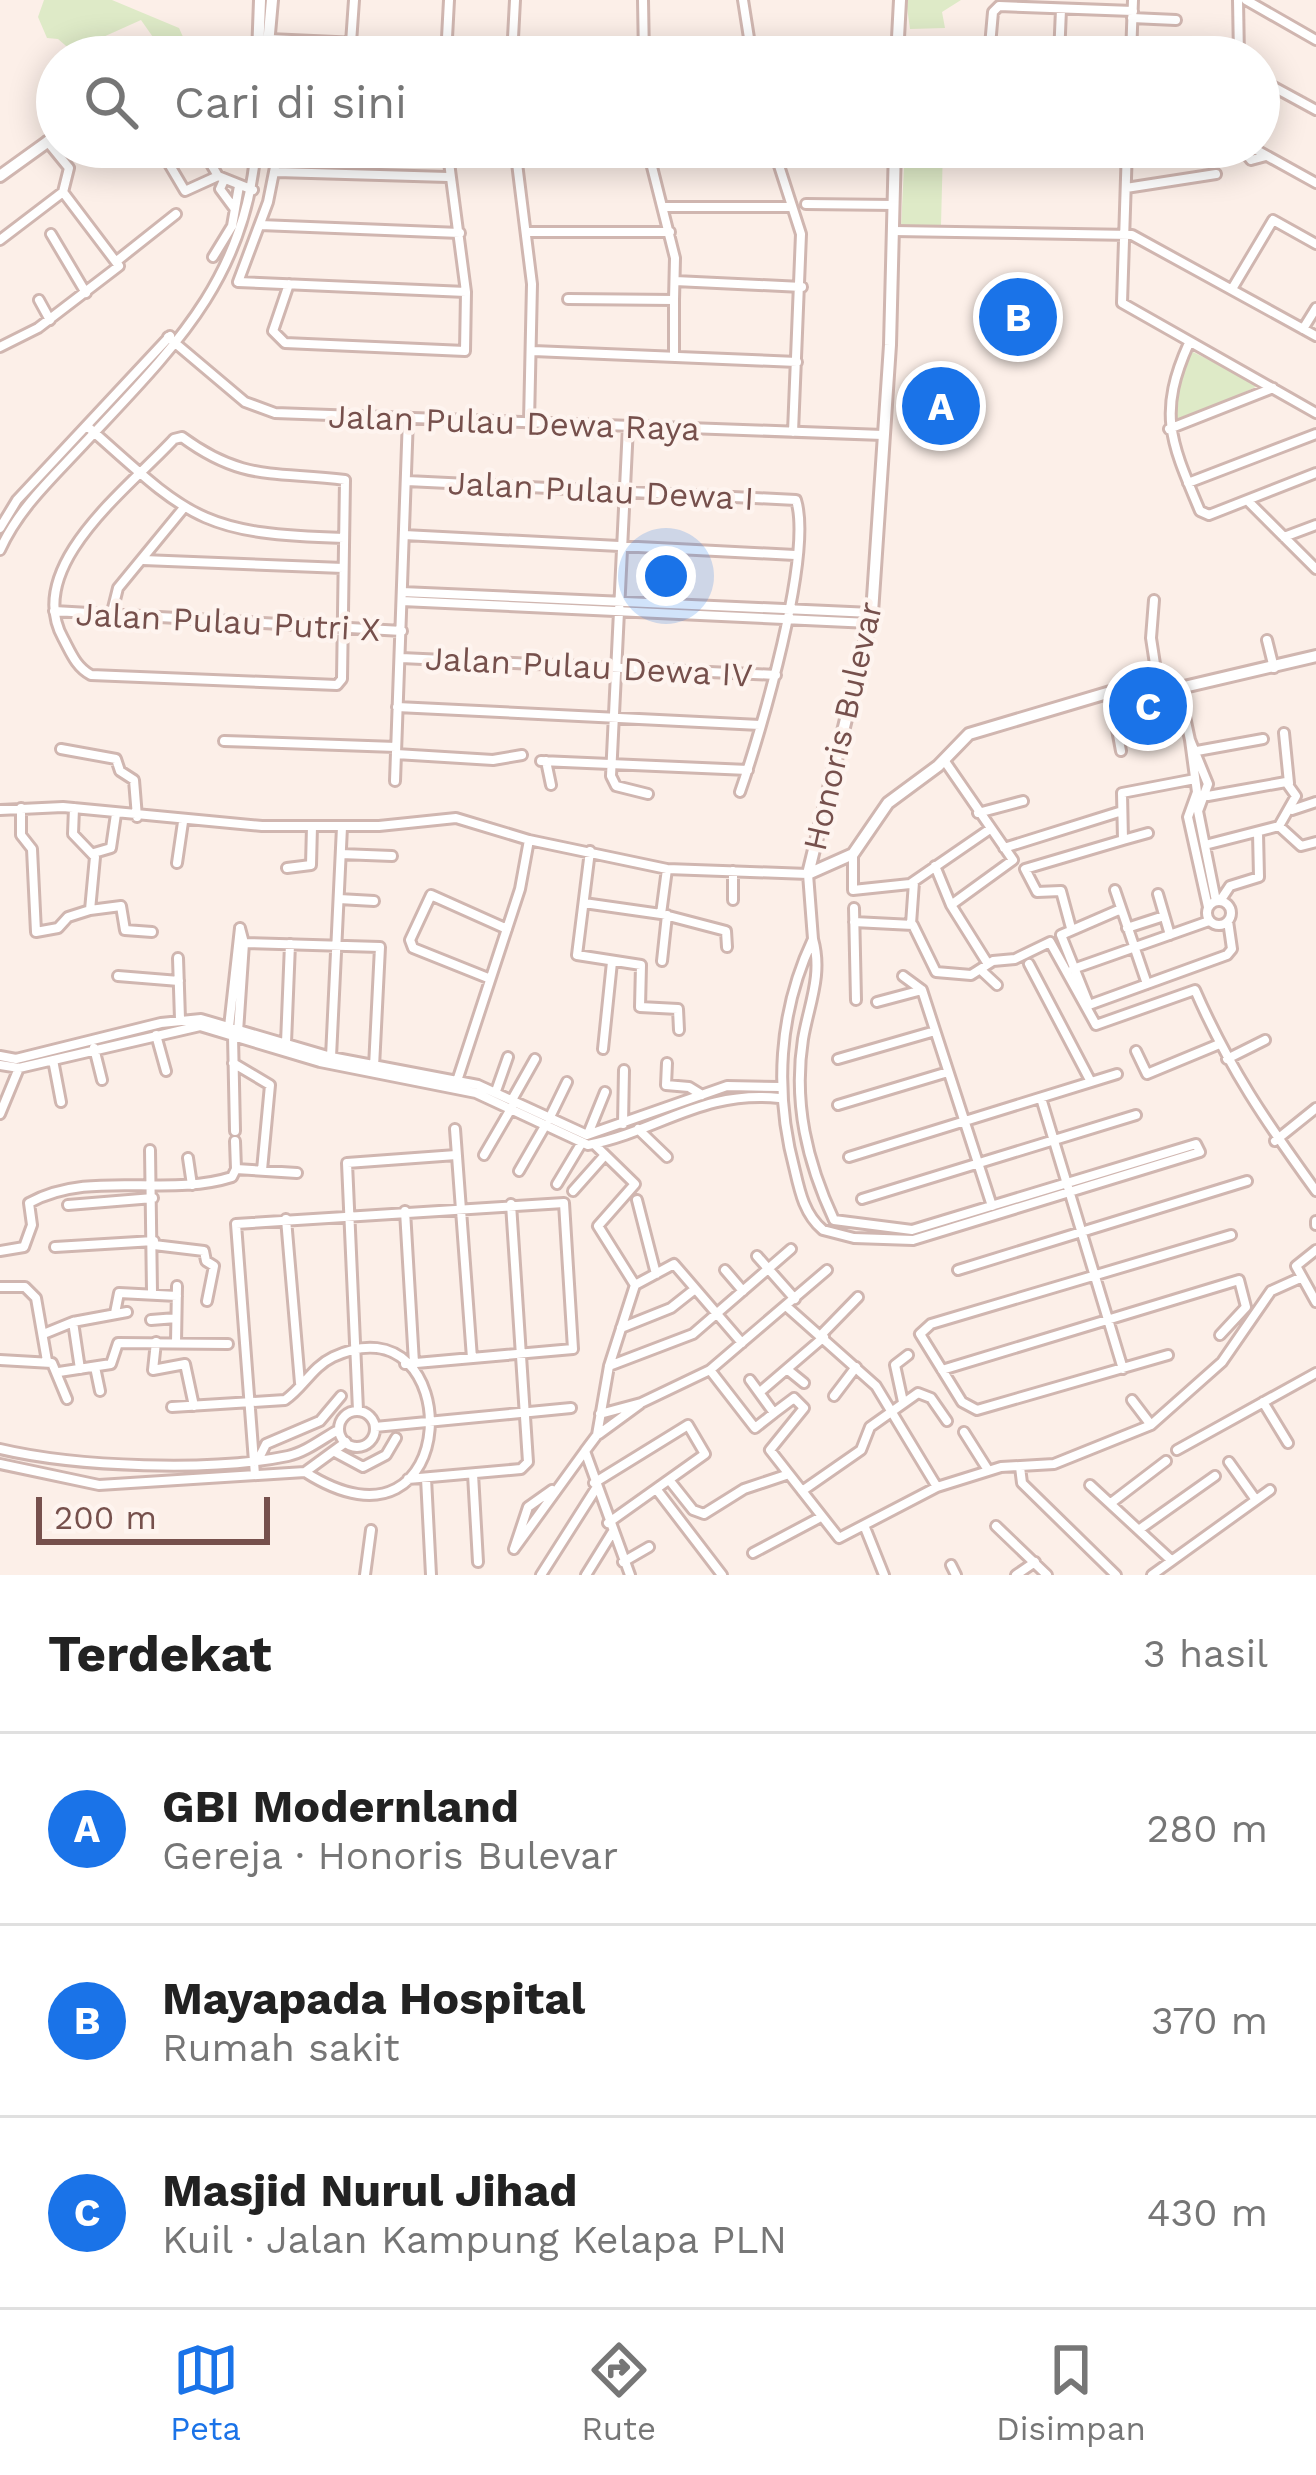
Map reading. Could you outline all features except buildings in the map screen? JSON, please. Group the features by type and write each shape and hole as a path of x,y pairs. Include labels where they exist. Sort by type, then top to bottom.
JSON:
{"street":[{"path":"260,0 264,36"},
{"path":"265,36 272,0"},
{"path":"352,36 354,0"},
{"path":"447,36 449,0"},
{"path":"513,36 515,0"},
{"path":"644,0 644,36"},
{"path":"743,0 748,36"},
{"path":"898,36 900,0"},
{"path":"1132,36 1133,0"},
{"path":"1240,36 1242,0 1316,40"},
{"path":"992,36 996,8 1061,8 1176,20"},
{"path":"1060,36 1061,8"},
{"path":"1280,90 1316,110"},
{"path":"2,172 36,149"},
{"path":"1280,163 1316,183"},
{"path":"0,240 63,192 69,168"},
{"path":"172,168 185,190 221,178"},
{"path":"214,168 221,178 253,190"},
{"path":"0,548 25,506 182,330 230,264 253,190 255,168"},
{"path":"277,168 238,282 466,292"},
{"path":"289,284 273,331 285,343 465,351 466,292 448,168"},
{"path":"517,168 533,351 529,422"},
{"path":"652,168 670,232 674,357"},
{"path":"779,168 801,234 793,432"},
{"name":"Honoris Bulevar","path":"808,874 871,618 895,168"},
{"path":"1127,168 1122,303 1316,413"},
{"path":"277,172 448,177"},
{"path":"1126,188 1216,174"},
{"path":"221,178 220,189 234,208"},
{"path":"214,257 232,226 239,186"},
{"path":"0,347 50,320 118,266 63,192"},
{"path":"806,204 894,205"},
{"path":"662,206 792,207"},
{"path":"118,260 176,214"},
{"path":"1232,290 1274,220 1316,244"},
{"path":"260,225 460,233"},
{"path":"892,231 1124,234 1316,336"},
{"path":"526,232 670,232"},
{"path":"51,234 86,293"},
{"path":"675,281 802,287"},
{"path":"568,299 674,300"},
{"path":"39,300 50,320"},
{"path":"1303,329 1316,308"},
{"name":"Jalan Pulau Dewa Raya","path":"172,340 258,409 883,435"},
{"path":"1189,343 1171,391 1169,429 1204,514 1249,502 1316,473"},
{"path":"533,351 797,362"},
{"path":"1169,429 1273,388"},
{"path":"394,781 408,417"},
{"path":"628,426 612,765 616,786 648,794"},
{"path":"90,429 182,510 244,531 344,538"},
{"path":"0,528 17,500 90,429"},
{"path":"1188,483 1316,434"},
{"path":"182,437 211,459 263,478 345,480 342,679 337,685 91,675 78,666 54,611 57,582 69,555 140,477 174,439 182,437"},
{"name":"Jalan Pulau Dewa I","path":"406,481 796,500 795,555"},
{"path":"1249,502 1316,569"},
{"path":"111,616 118,588 182,510"},
{"path":"1284,537 1316,525"},
{"path":"404,535 795,555 776,675 740,792"},
{"path":"143,560 343,568"},
{"path":"402,596 871,618"},
{"path":"1154,600 1151,633 1208,796"},
{"name":"Jalan Pulau Putri X","path":"54,611 402,632"},
{"path":"1267,640 1275,669"},
{"path":"0,810 74,808 183,822 342,827 456,818 530,840 667,869 808,874 853,854 888,803 944,760 957,740 981,728 1110,692 1168,690 1316,656"},
{"name":"Jalan Pulau Dewa IV","path":"401,658 776,675"},
{"path":"1168,690 1170,729"},
{"path":"1110,692 1121,751"},
{"path":"398,707 760,725"},
{"path":"1205,845 1280,826 1291,811 1296,796 1289,783 1284,733"},
{"path":"1194,752 1263,739"},
{"path":"224,741 494,760 522,755"},
{"path":"61,749 116,759 121,771 134,780 137,817"},
{"path":"1121,909 1072,928 1061,938 1089,1005 1230,953 1226,926 1214,909 1188,817 1194,752"},
{"path":"944,760 1012,861 951,905"},
{"path":"551,785 543,761 748,770"},
{"path":"1123,840 1122,793 1195,779"},
{"path":"1214,909 1198,811 1208,796 1289,783"},
{"path":"978,813 1023,801"},
{"path":"1291,811 1316,802"},
{"path":"21,808 21,835 32,849 36,932 58,928 68,917 90,910 121,905 125,930 152,932"},
{"path":"74,808 73,834 83,840 85,852 111,848 116,814"},
{"path":"1004,848 1119,812"},
{"path":"177,863 183,822"},
{"path":"287,868 311,865 311,826"},
{"path":"1280,826 1301,846 1316,842"},
{"path":"330,1061 342,827"},
{"path":"853,854 853,890 914,881 990,829"},
{"path":"1072,928 1061,891 1037,892 1025,869 1148,833"},
{"path":"1073,969 1170,935 1214,909 1228,886 1259,877 1258,833"},
{"path":"456,1085 507,929 530,840"},
{"path":"590,851 577,955 642,967 640,1006 678,1009 679,1030"},
{"path":"90,910 94,853"},
{"path":"341,854 392,856"},
{"path":"935,866 951,905 997,985"},
{"path":"662,961 667,869"},
{"path":"733,900 734,871"},
{"path":"808,874 820,965 809,1018 799,1117 834,1220"},
{"path":"914,881 910,924 934,972 971,975 1050,942 1098,1025 1192,989 1217,1046 1275,1141 1315,1186"},
{"path":"1115,890 1147,984"},
{"path":"1158,894 1170,935"},
{"path":"488,978 413,947 410,940 431,896 507,929"},
{"path":"339,898 374,901"},
{"path":"584,903 664,915 726,931 728,946"},
{"path":"854,908 856,1000"},
{"path":"1214,909 1231,912 1226,926"},
{"path":"1127,928 1164,916"},
{"path":"854,922 910,924"},
{"path":"0,1251 27,1244 33,1200 106,1184 192,1186 232,1177 236,1169 233,1032 238,928 244,943 233,1032"},
{"path":"814,939 791,1011 780,1098 805,1205 823,1230 854,1238 913,1240 1069,1187 1200,1148 1199,1153 1069,1187 992,1206 912,1230 834,1220 823,1230"},
{"path":"244,943 381,949 374,1066"},
{"path":"286,1042 290,944"},
{"path":"178,958 180,1019"},
{"path":"603,1049 612,962"},
{"path":"1029,964 1091,1082"},
{"path":"118,976 179,981"},
{"path":"903,976 922,989 992,1206"},
{"path":"877,1002 922,989"},
{"path":"791,1011 809,1018"},
{"path":"0,1065 19,1068 53,1060 180,1019 330,1061 496,1091 587,1141 635,1184 598,1226 635,1285"},
{"path":"0,1055 16,1059 200,1026 286,1042 330,1061 374,1066 512,1102"},
{"path":"838,1059 935,1031"},
{"path":"157,1035 166,1070"},
{"path":"1227,1059 1265,1040"},
{"path":"93,1046 102,1080"},
{"path":"1136,1051 1147,1074 1217,1046"},
{"path":"496,1091 508,1057"},
{"path":"484,1155 535,1059"},
{"path":"53,1060 61,1102"},
{"path":"233,1063 270,1085 262,1170"},
{"path":"665,1108 667,1063"},
{"path":"0,1114 19,1068"},
{"path":"623,1124 624,1070"},
{"path":"838,1105 948,1072"},
{"path":"849,1157 1117,1074"},
{"path":"519,1171 567,1082"},
{"path":"665,1085 689,1087 702,1095"},
{"path":"587,1141 623,1124 640,1125 665,1108 737,1085 780,1087"},
{"path":"557,1184 587,1141 604,1092"},
{"path":"587,1141 711,1100 742,1094 780,1098"},
{"path":"1041,1098 1123,1369"},
{"path":"1275,1141 1316,1108"},
{"path":"862,1198 1136,1115"},
{"path":"640,1125 667,1157"},
{"path":"455,1129 472,1358"},
{"path":"150,1150 152,1292"},
{"path":"573,1191 605,1154"},
{"path":"358,1410 348,1162 456,1155"},
{"path":"188,1158 192,1186"},
{"path":"236,1169 297,1173"},
{"path":"958,1270 1247,1181"},
{"path":"68,1205 153,1198"},
{"path":"637,1200 656,1274"},
{"path":"172,1407 248,1405 285,1400 334,1356 359,1350 387,1353 410,1364 573,1349 564,1203 241,1222 235,1228 248,1405 255,1475"},
{"path":"305,1472 340,1492 361,1496 407,1479 526,1467 528,1412 511,1204"},
{"path":"405,1210 410,1364 434,1418 428,1450 407,1479"},
{"path":"286,1219 301,1383"},
{"path":"1168,1355 976,1410 966,1406 920,1338 926,1326 1231,1235"},
{"path":"55,1247 154,1243 205,1252 206,1262 214,1266 206,1300"},
{"path":"609,1366 682,1340 791,1249"},
{"path":"1316,1250 1296,1264 1316,1302"},
{"path":"757,1256 795,1298"},
{"path":"597,1435 609,1366 635,1285 674,1264 742,1343"},
{"path":"725,1270 742,1291"},
{"path":"554,1490 528,1507 514,1549 597,1435 641,1403 710,1370 827,1270"},
{"path":"710,1370 755,1428 794,1398 805,1408 770,1446 786,1475 835,1537 937,1487 988,1470 1054,1464 1151,1425 1222,1362 1275,1287 1300,1277"},
{"path":"941,1370 1237,1280 1246,1306 1220,1335"},
{"path":"0,1287 25,1286 34,1294 46,1333 47,1361"},
{"path":"621,1328 671,1307 695,1289"},
{"path":"115,1313 117,1294 177,1291 176,1342"},
{"path":"760,1392 788,1370 858,1297"},
{"path":"786,1306 856,1367 892,1409 937,1487"},
{"path":"46,1333 74,1322 127,1312"},
{"path":"151,1320 176,1318"},
{"path":"74,1322 80,1369"},
{"path":"156,1342 153,1370 185,1364 194,1406"},
{"path":"59,1372 112,1363 115,1343 228,1344"},
{"path":"903,1402 895,1366 908,1355"},
{"path":"0,1359 47,1361 59,1372 68,1399"},
{"path":"95,1367 100,1391"},
{"path":"834,1396 856,1367"},
{"path":"788,1370 804,1383"},
{"path":"1178,1450 1316,1373"},
{"path":"750,1380 774,1413"},
{"path":"802,1491 861,1450 870,1427 903,1402 924,1393 947,1421"},
{"path":"255,1459 266,1444 326,1417 341,1396"},
{"path":"1132,1400 1151,1425"},
{"path":"1263,1402 1288,1443"},
{"path":"600,1414 641,1403"},
{"path":"375,1427 572,1408"},
{"path":"0,1449 99,1465 255,1459 302,1451 336,1431 344,1416 358,1410 370,1415 375,1427"},
{"path":"326,1417 346,1442 365,1445 375,1427"},
{"path":"542,1575 595,1486 690,1426 705,1457 610,1528 586,1575"},
{"path":"964,1432 988,1470"},
{"path":"335,1452 363,1467 386,1455 396,1438"},
{"path":"0,1463 99,1485 305,1472 346,1442"},
{"path":"586,1451 625,1571 649,1547"},
{"path":"1111,1503 1166,1461"},
{"path":"1229,1462 1256,1501"},
{"path":"1021,1467 1022,1483 1116,1575"},
{"path":"473,1474 478,1562"},
{"path":"670,1481 693,1510 704,1514 744,1489 786,1475"},
{"path":"1140,1529 1215,1476"},
{"path":"426,1478 431,1575"},
{"path":"1090,1485 1171,1560"},
{"path":"657,1490 722,1575"},
{"path":"1152,1575 1270,1490"},
{"path":"753,1553 819,1518"},
{"path":"864,1525 884,1575"},
{"path":"996,1526 1047,1575"},
{"path":"365,1575 371,1530"},
{"path":"1016,1575 1035,1562"}],"green space":[{"path":"44,0 112,0 179,28 183,36 152,36 141,20 105,36 46,36 38,17"},
{"path":"906,0 961,0 942,12 945,28 910,29"},
{"path":"904,168 942,168 941,225 901,227"},
{"path":"1191,351 1260,385 1172,425 1175,387"}],"place":[{"name":"Mayapada Hospital","path":"1018,317"},
{"name":"GBI Modernland","path":"941,406"},
{"name":"Masjid Nurul Jihad","path":"1148,706"}]}
